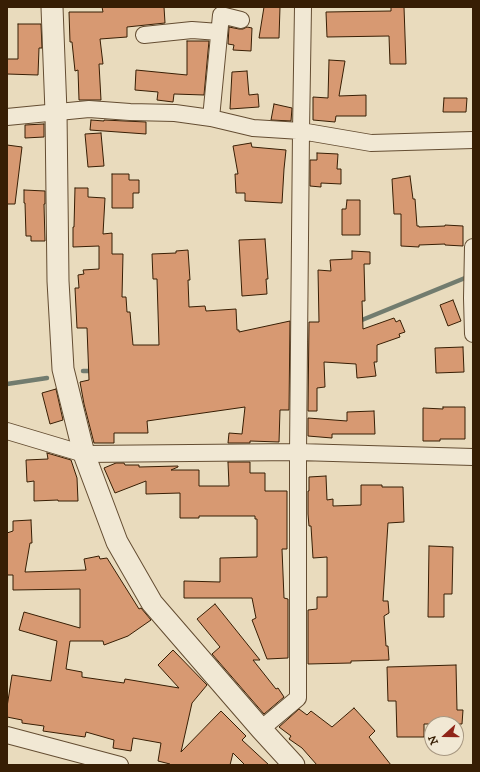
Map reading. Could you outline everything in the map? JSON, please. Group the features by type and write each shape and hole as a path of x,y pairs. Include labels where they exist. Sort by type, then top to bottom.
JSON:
{"street":[{"path":"52,7 56,112 58,281 63,369 84,454 117,542 152,603 294,765"},
{"path":"261,729 298,698 298,452 303,7"},
{"path":"211,118 221,15 241,20"},
{"path":"144,35 192,30 219,32"},
{"path":"7,117 89,109 175,113 211,118 253,128 301,131 370,143 473,140"},
{"path":"473,247 473,334"},
{"path":"7,431 84,454 298,452 473,457"},
{"path":"7,735 120,765"}],"building":[{"path":"102,7 164,7 165,23 127,27 127,37 100,39 103,64 99,64 101,100 79,100 78,70 75,71 72,42 70,42 69,12 103,12"},
{"path":"264,7 280,7 279,38 259,38"},
{"path":"391,7 404,7 406,64 390,64 389,36 327,37 326,12 391,11"},
{"path":"18,24 41,24 42,48 39,48 38,75 7,74 7,59 18,59"},
{"path":"229,27 239,29 247,27 252,28 251,51 233,50 234,45 228,44"},
{"path":"187,41 209,41 204,95 174,94 173,102 157,100 158,92 135,90 136,70 187,75"},
{"path":"329,60 345,61 339,96 366,95 366,116 336,116 335,122 313,120 313,97 328,98"},
{"path":"247,71 249,95 258,94 259,107 230,109 232,72"},
{"path":"444,98 467,98 466,112 443,112"},
{"path":"274,104 292,108 291,121 271,120"},
{"path":"91,120 146,122 146,134 90,130"},
{"path":"44,124 44,137 25,138 25,125"},
{"path":"101,133 104,166 88,167 85,134"},
{"path":"251,143 252,147 286,150 282,203 245,201 245,193 236,193 235,174 238,174 233,146"},
{"path":"7,145 22,147 15,204 7,204"},
{"path":"317,153 338,154 337,169 341,169 341,184 321,183 321,187 310,186 310,160 317,160"},
{"path":"112,174 129,174 129,180 139,180 139,193 133,193 133,208 112,208"},
{"path":"410,176 413,199 415,199 417,226 463,226 463,246 445,244 419,245 419,247 401,246 401,214 394,214 392,179"},
{"path":"75,188 88,188 88,197 105,198 103,234 112,233 112,254 123,254 122,297 126,297 127,312 130,312 133,345 159,345 157,279 153,279 152,254 176,253 176,251 188,250 190,280 188,280 189,307 205,306 206,311 236,309 237,330 239,330 239,332 290,321 289,410 280,410 279,442 250,441 250,443 228,443 229,433 242,434 245,407 147,421 148,433 114,433 114,443 94,443 80,382 89,380 87,328 77,328 75,288 79,288 78,275 84,274 83,270 99,269 99,246 73,247"},
{"path":"24,190 45,191 45,241 31,241 31,236 26,236"},
{"path":"347,200 360,200 360,235 342,235 342,209 346,209"},
{"path":"265,239 268,279 266,279 267,294 242,296 239,240"},
{"path":"352,251 370,252 370,264 364,264 365,301 362,301 363,329 394,318 396,322 400,320 405,332 399,334 400,337 377,345 377,362 374,362 376,376 357,378 356,364 324,362 325,387 317,388 317,411 308,411 309,322 319,322 318,270 331,271 330,260 352,259"},
{"path":"453,300 461,321 448,326 440,305"},
{"path":"463,347 464,372 436,373 435,348"},
{"path":"56,389 63,420 50,424 42,393"},
{"path":"443,407 465,407 465,439 423,441 423,408 443,409"},
{"path":"374,411 375,434 332,434 332,438 308,436 308,418 347,421 347,412"},
{"path":"47,453 71,460 77,478 78,501 34,501 34,481 27,482 26,460 48,459"},
{"path":"228,462 250,462 250,473 265,473 265,491 287,491 287,549 282,549 284,598 288,599 288,658 267,659 252,620 256,618 252,598 184,598 184,581 220,582 220,558 257,557 257,519 255,519 255,516 199,516 199,518 180,518 180,493 146,494 146,481 115,493 104,468 116,463 124,463 125,465 139,465 139,467 178,466 171,470 199,470 199,486 229,486"},
{"path":"326,476 327,500 333,499 333,506 361,505 361,485 403,487 404,522 388,523 383,601 388,601 389,613 384,616 386,646 388,646 389,660 308,664 308,610 317,609 317,597 327,597 327,557 313,558 311,526 309,526 308,514 309,477"},
{"path":"31,520 32,543 30,543 25,572 86,570 84,559 99,556 100,559 107,558 139,609 141,608 151,620 128,636 104,645 103,641 70,641 66,669 82,672 82,677 124,683 125,679 179,688 158,665 173,650 207,685 192,703 181,752 221,711 246,736 242,740 269,765 245,765 233,753 230,765 169,765 170,764 158,761 161,743 133,738 131,751 113,748 114,740 86,732 85,737 43,731 44,726 22,723 22,720 7,717 12,675 51,681 57,641 19,630 24,612 80,628 80,589 13,590 13,575 7,575 7,533 13,531 13,521"},
{"path":"429,546 453,547 452,594 444,594 444,617 428,617"},
{"path":"215,604 260,660 253,660 284,697 264,714 212,654 220,647 197,619"},
{"path":"456,665 457,710 463,710 463,716 424,716 424,737 397,737 396,701 388,701 387,667"},
{"path":"354,708 375,731 369,737 391,765 317,765 302,748 289,739 291,736 279,727 299,709 307,715 311,711 332,727"}],"waterway":[{"path":"357,322 465,278"},
{"path":"83,371 94,371"},
{"path":"7,384 47,378"}]}
